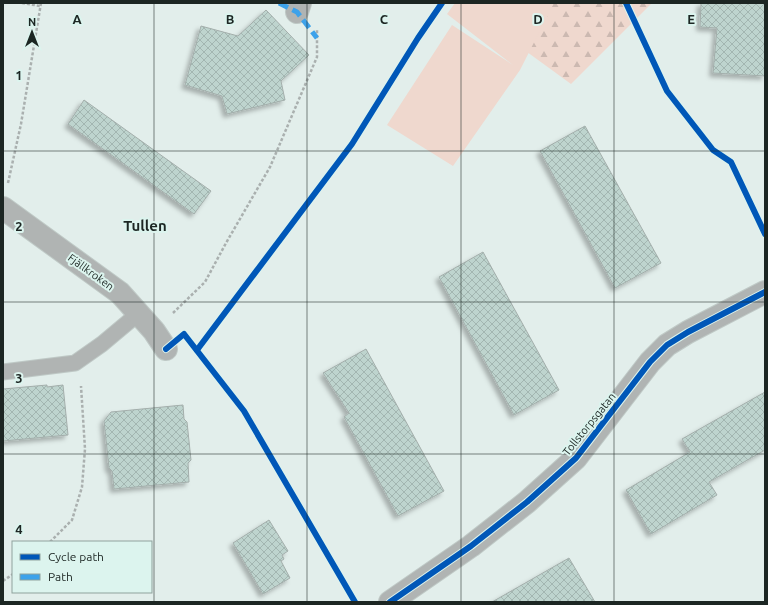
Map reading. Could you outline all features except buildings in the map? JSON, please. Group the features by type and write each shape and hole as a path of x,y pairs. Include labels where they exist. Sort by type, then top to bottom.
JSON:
{"street":[{"name":"Fjällkroken","path":"4,199 120,292 154,331 166,349"},
{"name":"Tollstorpsgatan","path":"390,602 471,546 527,502 576,458 650,362 667,345 688,332 765,292"}],"lane":[{"path":"3,372 75,363 102,344 139,314"}],"path":[{"path":"4,199 21,124 38,26 40,4 22,3"},
{"path":"154,331 206,282 226,243 270,167 317,57 317,24"},
{"path":"51,541 72,520 82,487 85,449 80,381 75,363"},
{"path":"3,581 12,575"}],"green space":[{"path":"455,3 554,3 520,70 453,166 387,125 452,25 513,65 447,14"},
{"path":"504,3 652,3 571,84 512,41"}],"marked path":[{"path":"279,3 297,12 317,38"}],"cycle path":[{"path":"197,350 352,144 418,38 442,3"},
{"path":"626,3 667,91 713,150 731,162 765,234"},
{"path":"390,602 471,546 527,502 576,458 650,362 667,345 688,332 765,292"},
{"path":"166,349 184,334 244,411 355,602"}],"district":[{"name":"Tullen","path":"145,226"}]}
